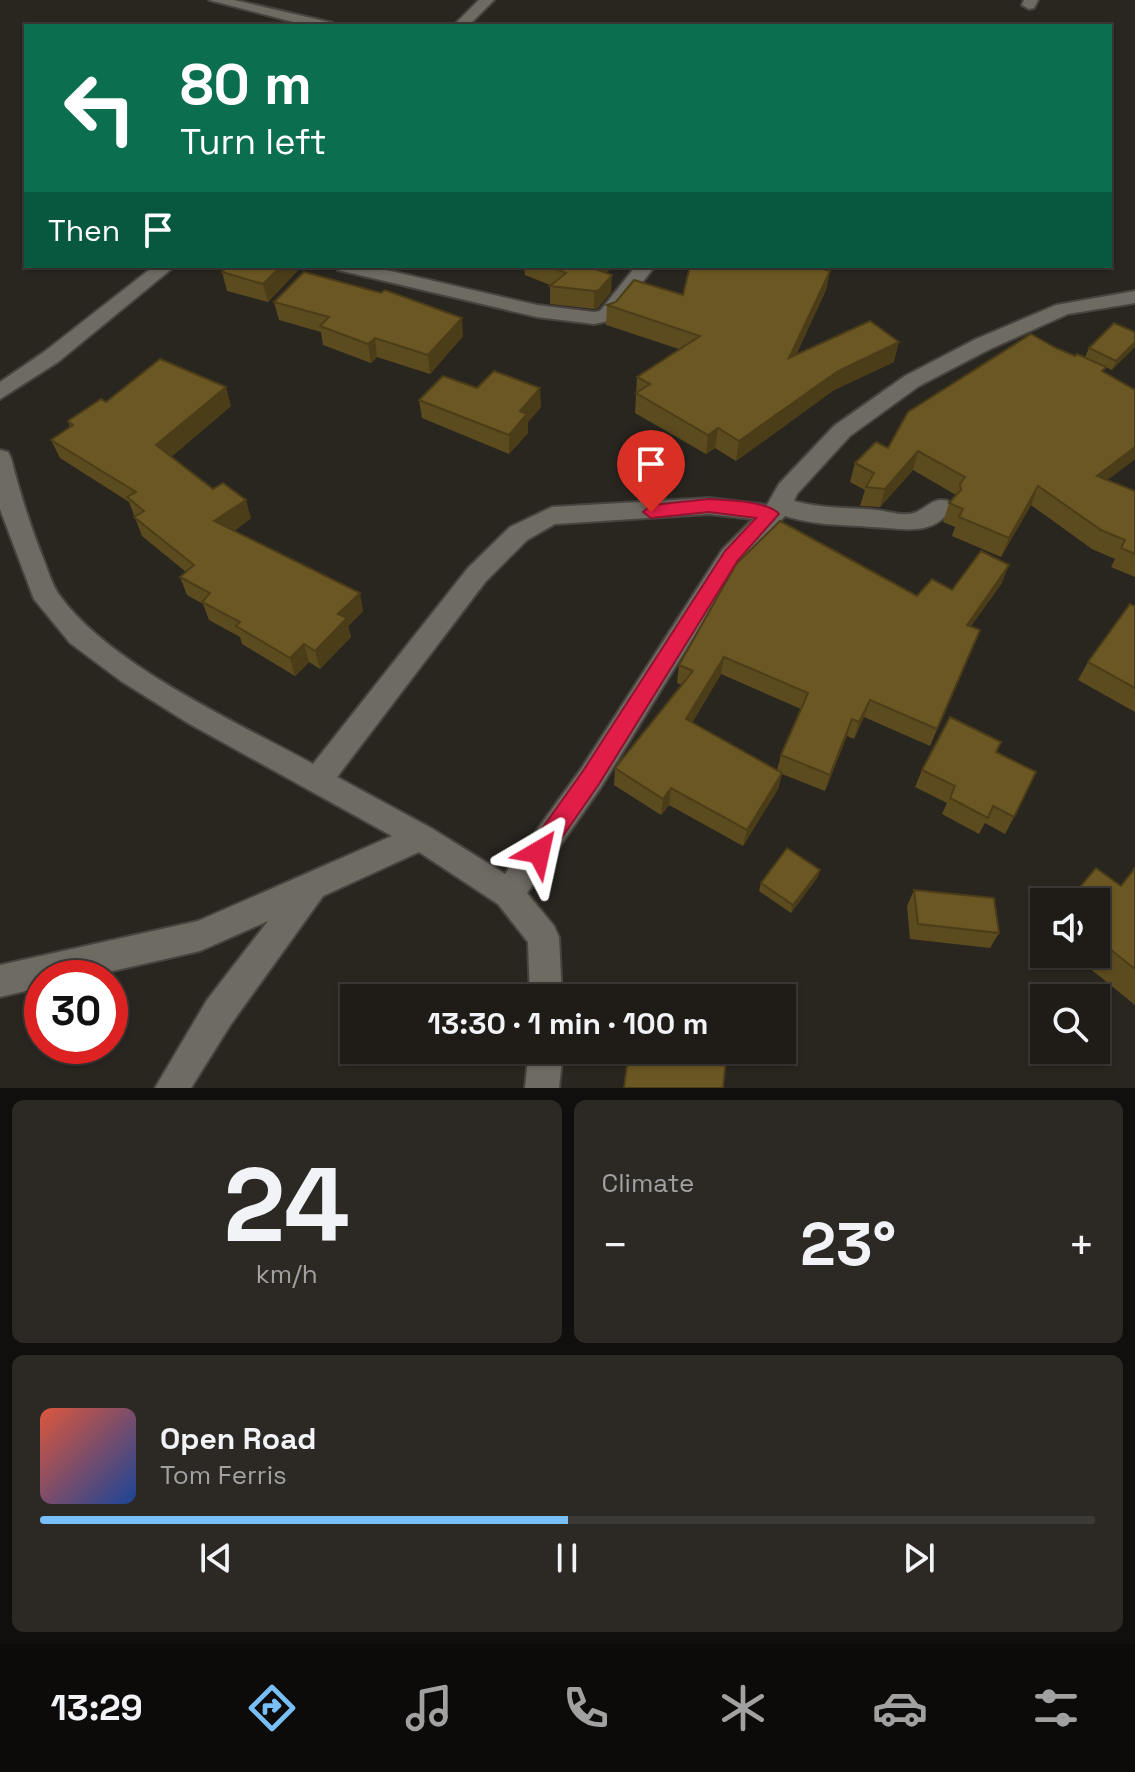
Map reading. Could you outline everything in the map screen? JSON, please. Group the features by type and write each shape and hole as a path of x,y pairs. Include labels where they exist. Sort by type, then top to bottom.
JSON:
{"street":[{"path":"216,0 319,24"},
{"path":"462,24 487,0"},
{"path":"0,392 51,357 163,268"},
{"path":"354,268 537,311 594,318 606,316 644,268"},
{"path":"509,894 591,778 731,556 842,431 912,381 983,344 1063,309 1135,297"},
{"path":"1012,333 1038,346"},
{"path":"0,458 12,509 47,599 79,636 130,673 198,715 421,837 509,894 543,937 545,984"},
{"path":"318,780 393,679 482,568 536,521 552,516 709,506 907,523 924,520 940,507"},
{"path":"0,981 200,936 421,837"},
{"path":"172,1088 219,1012 311,888"},
{"path":"542,1088 545,1064"}],"building":[{"path":"227,268 279,268 263,284 222,272"},
{"path":"552,268 592,268 612,275 599,290 594,291 550,286 566,273"},
{"path":"690,268 819,268 830,271 789,358 870,321 899,342 838,371 739,441 718,428 708,435 636,393 650,384 637,377 700,336 607,305 616,302 634,280 683,295"},
{"path":"304,272 381,293 385,290 462,318 428,355 375,338 368,344 320,326 329,317 274,302"},
{"path":"1114,323 1135,332 1135,342 1116,361 1089,348"},
{"path":"1031,334 1056,348 1106,367 1102,371 1135,390 1135,447 1097,476 1135,491 1135,554 1121,548 1125,540 1101,530 1038,486 1009,538 959,517 963,509 949,503 961,490 960,484 965,477 918,451 885,489 866,487 874,473 855,463 876,442 888,448 908,412"},
{"path":"160,359 226,387 156,445 213,489 223,483 246,500 214,521 360,593 338,614 347,618 315,651 304,644 290,658 236,626 240,622 202,602 210,593 180,577 194,565 134,517 144,511 127,497 136,492 51,440 73,425 68,421 101,399 106,402"},
{"path":"494,371 540,388 520,411 527,414 509,435 419,400 443,376 477,388"},
{"path":"780,521 917,596 932,579 952,590 981,551 1009,565 967,625 980,630 937,729 870,700 859,722 852,719 830,775 781,755 808,693 724,657 686,719 782,773 747,830 671,788 663,799 615,768 693,671 679,665 736,564"},
{"path":"1130,604 1135,606 1135,688 1088,662"},
{"path":"950,717 1001,742 996,752 1036,772 1014,817 993,806 988,818 950,798 955,786 922,770"},
{"path":"787,848 820,870 793,905 761,883"},
{"path":"1096,868 1121,886 1135,868 1135,969 1110,949 1110,888 1079,888"},
{"path":"914,890 994,898 999,933 918,924"},
{"path":"627,1064 726,1064 723,1088 624,1088"}],"route":[{"path":"539,852 591,778 731,556 770,514 709,506 651,512"}]}
